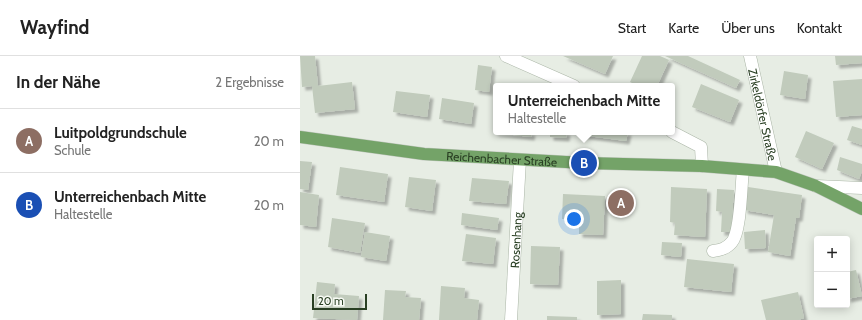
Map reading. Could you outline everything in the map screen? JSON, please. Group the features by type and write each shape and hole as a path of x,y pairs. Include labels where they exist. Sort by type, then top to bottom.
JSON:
{"main road":[{"name":"Reichenbacher Straße","path":"300,137 424,154 520,160 702,166 776,172 816,186 862,209"}],"street":[{"path":"506,56 567,83"},
{"name":"Zirkeldörfer Straße","path":"750,56 776,172"},
{"path":"675,134 701,147 702,166"},
{"name":"Rosenhang","path":"511,320 520,160"},
{"path":"713,251 723,250 732,242 738,231 743,170"},
{"path":"816,186 862,188"}],"building":[{"path":"300,56 315,56 318,86 352,82 355,109 315,113 312,86 302,87"},
{"path":"563,56 613,56 605,74"},
{"path":"642,56 660,56 669,60 658,83 630,82"},
{"path":"665,56 688,56 740,80 736,88"},
{"path":"835,56 862,56 862,63 836,65"},
{"path":"478,65 492,67 489,92 475,90"},
{"path":"784,71 808,75 805,99 780,95"},
{"path":"862,79 862,115 836,117 833,81"},
{"path":"701,84 739,100 730,122 692,107"},
{"path":"396,91 430,95 427,117 393,112"},
{"path":"442,98 474,103 471,124 439,119"},
{"path":"852,126 862,129 862,145 847,140"},
{"path":"806,131 834,143 822,169 795,157"},
{"path":"513,135 531,135 531,137"},
{"path":"550,135 566,135 566,138 550,137"},
{"path":"580,135 627,135 626,141"},
{"path":"840,157 862,164 862,171 859,179 837,170"},
{"path":"300,161 312,162 308,190 300,189"},
{"path":"340,167 388,174 384,202 336,195"},
{"path":"409,177 436,180 432,211 405,207"},
{"path":"472,178 509,181 506,204 469,201"},
{"path":"671,187 707,189 705,237 674,235 675,223 670,222"},
{"path":"748,187 802,195 799,218 796,218 790,256 768,252 774,215 744,210"},
{"path":"717,189 734,190 731,232 721,232 722,212 716,211"},
{"path":"300,192 319,195 316,227 300,225"},
{"path":"563,194 605,196 603,235 579,234 579,220 562,219"},
{"path":"462,213 499,218 497,230 461,225"},
{"path":"332,218 365,223 360,253 328,247"},
{"path":"765,230 766,248 745,249 744,232"},
{"path":"365,232 390,236 386,261 361,257"},
{"path":"466,234 496,238 493,264 462,261"},
{"path":"662,242 682,243 681,257 661,255"},
{"path":"531,246 560,247 558,285 530,284"},
{"path":"687,259 734,264 731,292 684,287"},
{"path":"856,270 862,296 850,298 850,271"},
{"path":"621,280 621,314 597,315 597,281"},
{"path":"317,282 335,284 334,294 359,296 357,320 313,318"},
{"path":"441,286 465,288 464,298 479,300 477,320 439,320"},
{"path":"385,290 406,291 405,297 421,298 419,320 383,320"},
{"path":"798,292 804,318 798,320 766,320 761,300"},
{"path":"643,314 672,315 672,320 642,320"},
{"path":"547,316 577,317 577,320 547,320"}],"place":[{"name":"Unterreichenbach Mitte","path":"584,163"},
{"name":"Luitpoldgrundschule","path":"621,203"}]}
